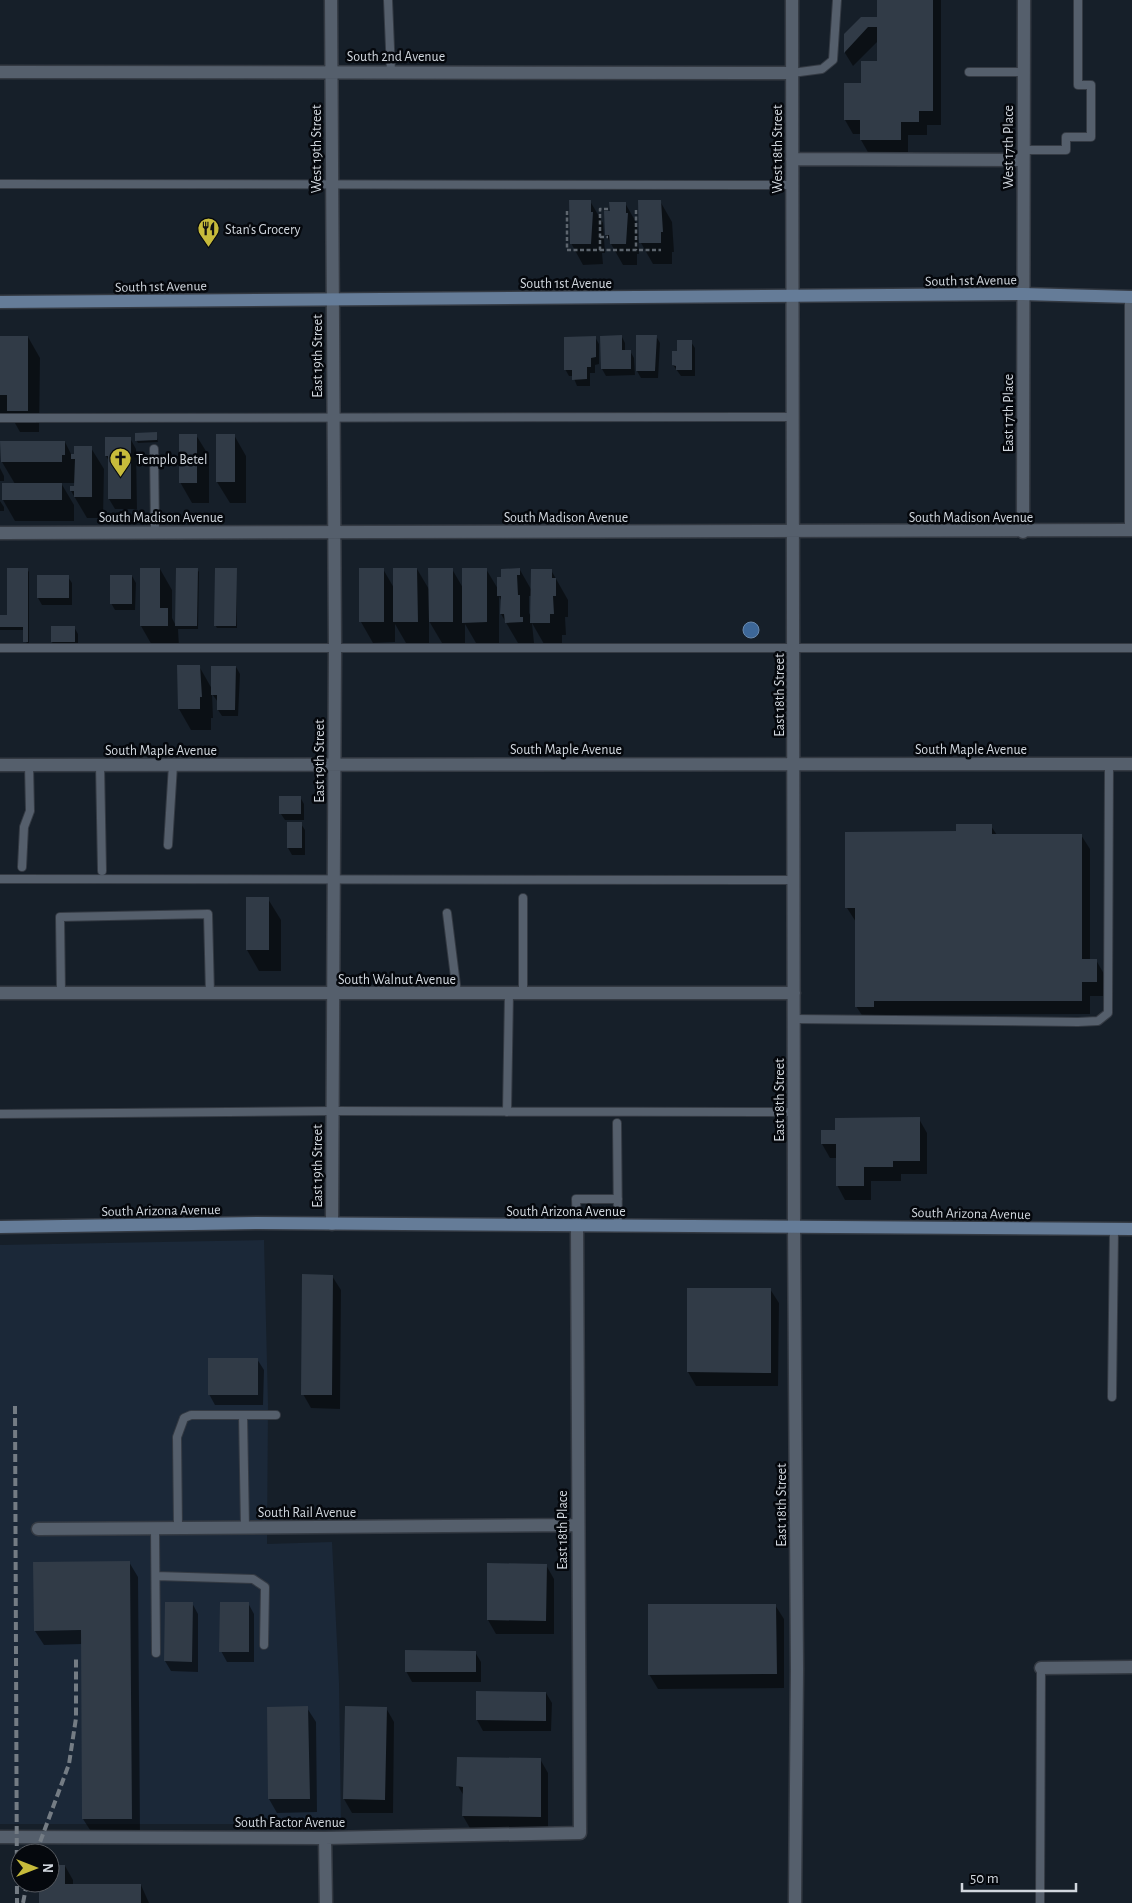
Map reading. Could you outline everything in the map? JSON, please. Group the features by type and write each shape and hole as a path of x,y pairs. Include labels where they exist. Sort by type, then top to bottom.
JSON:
{"street":[{"name":"West 19th Street","path":"331,0 332,299"},
{"name":"West 18th Street","path":"792,0 792,297"},
{"name":"West 17th Place","path":"1023,294 1024,0"},
{"name":"South 2nd Avenue","path":"0,72 792,72"},
{"path":"792,159 1023,155"},
{"name":"South 1st Avenue","path":"0,302 1023,294 1130,297"},
{"name":"East 17th Place","path":"1023,294 1023,532"},
{"name":"East 18th Street","path":"792,297 797,1669 795,1903"},
{"name":"East 19th Street","path":"332,299 335,648 332,1224"},
{"name":"South Madison Avenue","path":"0,532 1023,532 1131,530"},
{"name":"South Maple Avenue","path":"0,765 1132,764"},
{"name":"South Walnut Avenue","path":"0,993 794,993"},
{"name":"South Arizona Avenue","path":"0,1227 332,1224 577,1227 794,1225 1132,1229"},
{"name":"East 18th Place","path":"577,1227 580,1833"},
{"name":"South Rail Avenue","path":"38,1529 577,1525"},
{"path":"1041,1668 1132,1667"},
{"name":"South Factor Avenue","path":"0,1837 325,1838 580,1833"},
{"path":"325,1838 326,1903"}],"lane":[{"path":"388,0 391,72"},
{"path":"792,72 822,69 833,60 837,0"},
{"path":"1023,155 1066,150 1066,137 1091,137 1091,85 1078,84 1078,0"},
{"path":"969,72 1024,72"},
{"path":"0,184 792,185"},
{"path":"1130,297 1131,530"},
{"path":"0,418 793,418"},
{"path":"154,449 155,532"},
{"path":"0,648 1132,648"},
{"path":"794,1019 1078,1022 1098,1021 1108,1013 1109,764"},
{"path":"22,867 24,827 30,810 29,765"},
{"path":"100,765 102,871"},
{"path":"168,845 173,765"},
{"path":"0,879 794,880"},
{"path":"507,1112 522,898"},
{"path":"447,913 457,993"},
{"path":"62,993 60,916 208,914 210,994"},
{"path":"0,1114 332,1111 794,1112"},
{"path":"617,1123 618,1227"},
{"path":"577,1227 576,1199 618,1199"},
{"path":"1112,1397 1114,1229"},
{"path":"178,1528 177,1436 184,1418 191,1415 276,1415"},
{"path":"243,1415 245,1528"},
{"path":"155,1528 156,1653"},
{"path":"156,1576 253,1579 264,1587 264,1645"},
{"path":"1040,1903 1041,1668"}],"path":[{"path":"600,250 600,209 608,209"},
{"path":"636,210 636,250"},
{"path":"567,211 567,250 660,250"},
{"path":"600,237 608,237"}],"shaded area":[{"path":"264,1240 268,1404 267,1544 332,1542 339,1683 341,1824 0,1824 0,1245"}],"water":[{"path":"748,622 754,622 759,627 757,636 748,638 743,633 743,627"}],"building":[{"path":"877,0 933,0 933,111 919,111 919,122 901,122 901,140 860,140 860,120 844,120 844,83 861,83 861,61 877,61 877,27 868,27 844,53 844,34 861,17 877,17"},
{"path":"569,200 591,200 591,212 593,212 591,244 570,244"},
{"path":"638,200 661,200 663,232 661,232 661,243 639,243"},
{"path":"609,202 626,202 626,213 628,213 626,244 610,244 609,235 605,235 604,211 610,211"},
{"path":"622,335 622,350 631,350 631,369 601,369 600,336"},
{"path":"636,335 657,335 655,371 636,371"},
{"path":"0,336 28,336 28,411 7,411 7,395 0,395"},
{"path":"596,336 596,357 591,358 591,367 587,367 587,379 572,380 572,370 564,370 564,337"},
{"path":"677,340 692,340 692,370 676,370 676,366 672,365 672,351 677,351"},
{"path":"157,432 157,440 135,441 135,433"},
{"path":"179,434 197,434 197,483 179,483"},
{"path":"216,434 235,434 235,482 216,482"},
{"name":"Templo Betel","path":"105,437 131,437 131,499 108,499 108,456 105,456"},
{"path":"0,441 65,441 65,455 62,455 62,462 1,462"},
{"path":"74,446 92,446 92,497 74,497 74,491 70,491 70,486 74,486 75,459 71,459 71,454 74,454"},
{"path":"2,483 62,483 62,500 2,500"},
{"path":"7,568 28,568 28,642 23,642 23,627 0,627 0,615 7,615"},
{"path":"140,568 160,568 160,608 168,608 168,626 140,626"},
{"path":"176,568 198,568 197,626 175,626"},
{"path":"215,568 237,568 236,626 214,626"},
{"path":"359,568 384,568 384,622 359,622"},
{"path":"393,568 417,568 418,622 393,622"},
{"path":"428,568 453,568 453,622 429,622"},
{"path":"462,568 487,568 487,622 462,623"},
{"path":"520,568 520,575 517,575 518,595 520,595 520,617 523,617 523,622 505,623 504,614 500,614 501,596 497,596 497,577 501,577 501,569"},
{"path":"531,569 552,569 552,578 556,578 556,596 553,596 554,614 550,614 550,623 530,623"},
{"path":"37,575 69,575 69,598 37,598"},
{"path":"110,575 132,575 132,604 110,604"},
{"path":"51,626 75,626 75,642 51,642"},
{"path":"177,665 200,665 202,697 200,697 200,709 178,709"},
{"path":"211,666 236,666 235,710 217,710 217,695 211,695"},
{"path":"279,796 301,796 301,814 279,814"},
{"path":"287,822 302,822 302,848 287,848"},
{"path":"956,824 992,824 992,834 1082,834 1082,959 1097,959 1097,982 1082,982 1082,1001 874,1001 874,1007 855,1007 855,908 845,908 845,832 956,831"},
{"path":"246,897 269,897 269,950 246,950"},
{"path":"920,1117 920,1161 893,1161 893,1167 864,1167 864,1186 836,1186 836,1144 821,1144 821,1130 835,1130 835,1118"},
{"path":"302,1274 333,1275 332,1395 301,1395"},
{"path":"687,1288 771,1288 771,1373 687,1372"},
{"path":"208,1358 258,1358 258,1395 208,1395"},
{"path":"130,1561 132,1819 82,1819 81,1630 34,1631 33,1562"},
{"path":"487,1563 547,1564 546,1621 487,1620"},
{"path":"165,1602 193,1602 192,1662 164,1661"},
{"path":"220,1602 249,1602 249,1652 219,1652"},
{"path":"648,1604 776,1604 777,1674 648,1675"},
{"path":"405,1650 476,1651 476,1672 405,1672"},
{"path":"476,1691 546,1692 546,1721 476,1720"},
{"path":"308,1706 310,1799 268,1799 267,1707"},
{"path":"345,1706 387,1707 385,1800 343,1799"},
{"path":"457,1757 541,1758 541,1817 462,1816 463,1787 456,1786"},
{"path":"60,1865 65,1865 65,1884 141,1884 141,1903 39,1903 39,1893 60,1893"}],"railway":[{"path":"15,1406 17,1903"},
{"path":"40,1843 69,1764 76,1718 76,1659"},
{"path":"23,1903 25,1893"}],"place":[{"name":"Stan's Grocery","path":"209,248"},
{"name":"Templo Betel","path":"120,478"}]}
